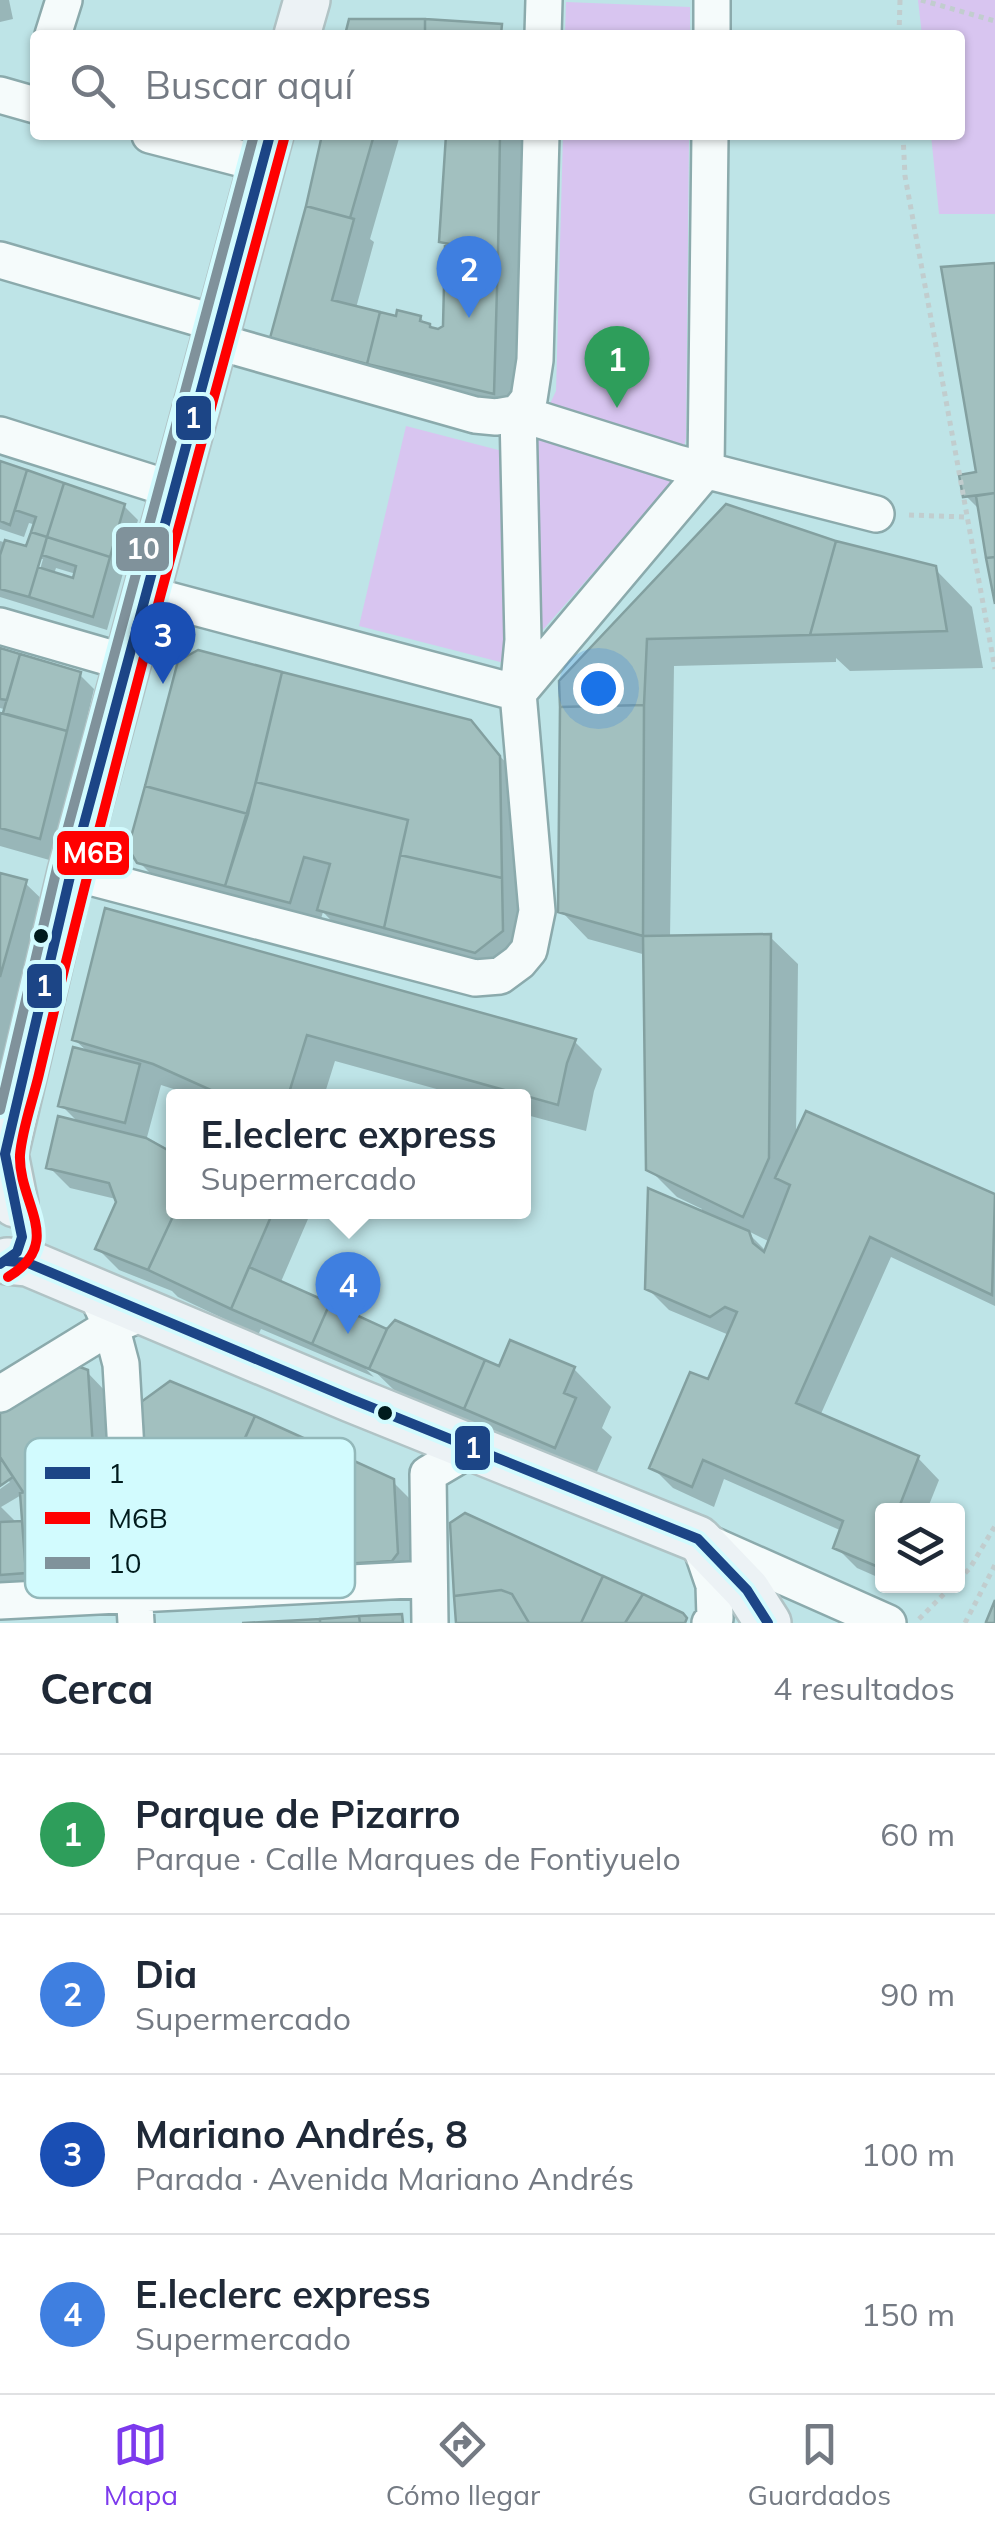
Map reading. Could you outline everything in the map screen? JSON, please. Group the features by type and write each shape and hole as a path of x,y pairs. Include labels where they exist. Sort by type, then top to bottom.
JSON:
{"main road":[{"path":"298,30 306,0"},
{"path":"266,150 72,872 7,1211 28,1263 103,1301 698,1539 747,1590 768,1623"}],"street":[{"path":"55,30 64,0"},
{"path":"543,30 544,0"},
{"path":"712,0 712,30"},
{"path":"189,140 266,150"},
{"path":"72,872 475,978 500,976 529,950 538,912 518,693 523,640 518,412 528,399 535,360 541,140"},
{"path":"518,693 706,470 710,140"},
{"path":"0,260 475,415 496,417 518,412 706,470 876,514"},
{"path":"0,435 174,490"},
{"path":"146,594 518,693"},
{"path":"0,626 128,664"},
{"path":"0,1394 103,1301 120,1364 125,1438"},
{"path":"430,1623 428,1474 472,1448"},
{"path":"698,1539 874,1617"},
{"path":"698,1539 714,1585 716,1618 710,1623"},
{"path":"355,1586 429,1579"},
{"path":"0,1601 136,1608 237,1598"}],"path":[{"path":"899,30 900,0"},
{"path":"922,0 995,21"},
{"path":"903,140 905,176 995,669"},
{"path":"876,514 965,517"},
{"path":"965,1573 995,1526"},
{"path":"964,1623 995,1565"},
{"path":"914,1623 945,1593"}],"shaded area":[{"path":"918,0 995,0 995,214 939,214 932,140 965,140 965,30 921,30"},
{"path":"566,2 690,7 690,30 565,30"},
{"path":"563,140 689,140 686,438 677,477 512,665 359,626 406,426 525,457 556,391"}],"building":[{"path":"349,19 425,19 425,30 346,30"},
{"path":"425,19 502,24 501,30 425,30"},
{"path":"321,140 373,140 350,218 306,206"},
{"path":"446,140 500,140 498,253 439,242"},
{"path":"306,206 354,219 332,300 380,312 367,364 270,338"},
{"path":"445,244 498,253 494,394 367,364 380,312 396,316 397,310 421,316 420,321 430,327 443,326"},
{"path":"995,263 995,493 963,497 959,475 976,472 941,267"},
{"path":"0,461 27,470 10,525 0,521"},
{"path":"27,470 64,483 47,537 31,532 36,517 15,510"},
{"path":"64,483 125,504 110,557 47,537"},
{"path":"995,493 995,557 986,558 976,496"},
{"path":"726,504 836,541 810,635 647,639 644,705 560,707 559,681"},
{"path":"31,532 47,537 29,597 0,589 0,555 5,540 26,546"},
{"path":"47,537 110,557 93,617 29,597 38,567 73,578 76,566 42,555"},
{"path":"836,541 936,566 947,631 810,635"},
{"path":"995,557 995,604 986,558"},
{"path":"0,648 20,654 7,700 0,699"},
{"path":"198,650 282,672 248,814 145,786 178,661"},
{"path":"20,654 81,672 67,731 3,713"},
{"path":"282,672 471,720 500,756 502,878 400,855 408,820 256,782"},
{"path":"644,705 643,936 558,912 560,707"},
{"path":"0,713 67,731 40,839 0,828"},
{"path":"256,782 408,820 384,928 317,910 330,864 304,857 290,903 225,886"},
{"path":"145,786 248,814 225,886 137,863 128,848"},
{"path":"400,855 502,878 503,931 475,953 384,928"},
{"path":"0,873 27,880 0,977"},
{"path":"105,908 576,1039 558,1105 531,1097 531,1089 501,1089 307,1035 290,1089 208,1089 153,1064 72,1040"},
{"path":"771,934 769,1158 743,1217 646,1170 643,936"},
{"path":"73,1047 140,1064 125,1123 58,1106"},
{"path":"806,1111 995,1194 992,1295 870,1237 796,1403 919,1456 901,1503 875,1503 875,1566 833,1548 843,1521 703,1460 692,1487 649,1468 690,1372 708,1379 737,1312 725,1307 710,1317 645,1289 648,1188 749,1231 753,1243 764,1252 790,1185 775,1178"},
{"path":"58,1116 146,1138 166,1149 166,1219 172,1219 148,1270 95,1249 116,1202 109,1183 46,1168"},
{"path":"172,1219 270,1219 231,1309 148,1270"},
{"path":"249,1267 330,1303 312,1344 231,1309"},
{"path":"330,1303 387,1329 369,1369 312,1344"},
{"path":"395,1320 485,1360 464,1409 369,1369"},
{"path":"510,1340 575,1367 564,1393 576,1398 555,1448 464,1409 485,1360 499,1366"},
{"path":"77,1366 88,1370 92,1438 25,1438 25,1492 0,1457 0,1413"},
{"path":"170,1381 255,1416 245,1438 144,1438 141,1402"},
{"path":"255,1416 304,1438 245,1438"},
{"path":"0,1461 13,1477 0,1486"},
{"path":"355,1461 394,1479 398,1553 392,1561 355,1563"},
{"path":"25,1492 25,1560 20,1493"},
{"path":"465,1513 603,1576 581,1623 529,1623 512,1594 501,1590 454,1596 450,1523"},
{"path":"22,1521 25,1573 0,1575 0,1522"},
{"path":"603,1576 643,1594 625,1623 581,1623"},
{"path":"501,1590 512,1594 529,1623 456,1623 454,1596"},
{"path":"643,1594 683,1613 685,1623 625,1623"},
{"path":"995,1600 995,1623 988,1623 986,1622"},
{"path":"402,1614 403,1623 360,1623 359,1616"},
{"path":"359,1616 360,1623 320,1623 320,1619"},
{"path":"320,1619 320,1623 242,1623"}],"transit line":[{"name":"10","path":"0,1110 57,868 253,140"},
{"name":"1","path":"0,1264 17,1252 22,1237 5,1154 71,872 269,140"},
{"name":"M6B","path":"8,1277 25,1264 37,1236 21,1173 25,1125 127,722 284,140"},
{"name":"1","path":"7,1261 28,1263 698,1539 747,1590 768,1623"}],"place":[{"name":"Dia","path":"469,318"},
{"name":"Parque de Pizarro","path":"617,408"},
{"name":"Mariano Andrés, 8","path":"163,684"},
{"name":"E.leclerc express","path":"348,1334"}]}
